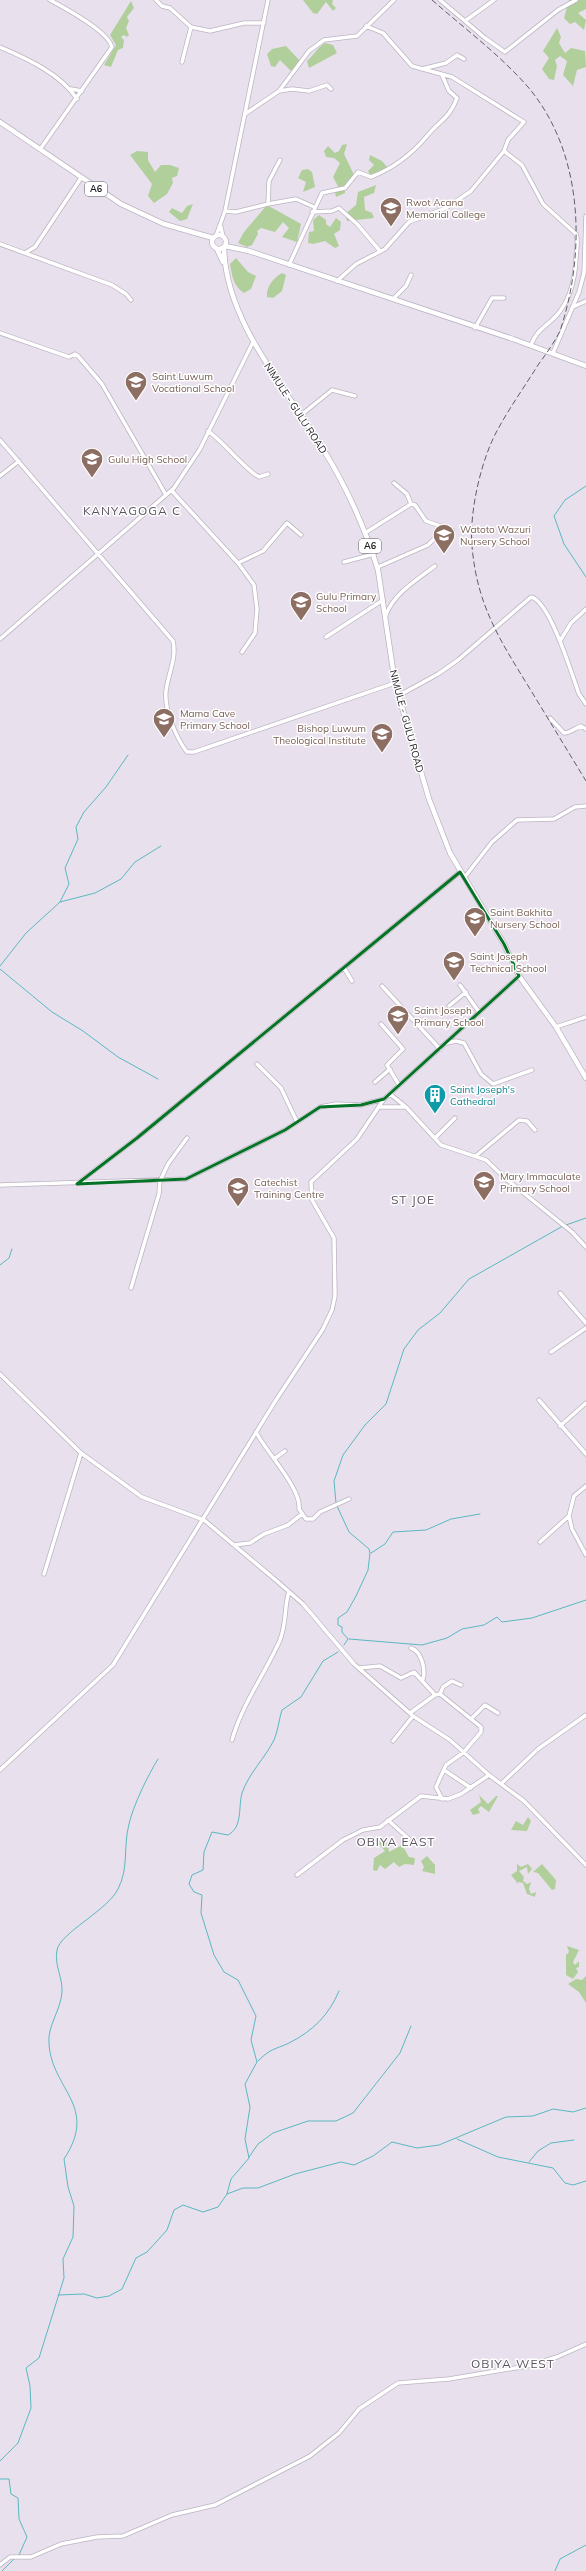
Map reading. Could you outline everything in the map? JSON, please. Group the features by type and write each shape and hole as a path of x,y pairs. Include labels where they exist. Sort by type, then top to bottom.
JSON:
{"main road":[{"name":"A6","path":"0,122 41,148 81,178 141,215 202,236 223,237"},
{"name":"A6","path":"202,236 212,243 217,249"},
{"path":"212,243 215,237"},
{"path":"223,237 225,245"},
{"path":"217,249 225,245 234,247 394,299 475,328 531,345 586,366"},
{"name":"NIMULE - GULU ROAD","path":"224,264 225,245"},
{"name":"NIMULE - GULU ROAD","path":"217,249 224,264 238,308 254,342 339,476 374,554 378,568 383,600 384,620 394,683 430,799 450,853 504,944 519,976 556,1027 586,1078"}],"street":[{"path":"41,148 111,51 112,44 83,20 50,0"},
{"path":"156,0 162,6 170,8 191,27 210,31 244,23 264,23"},
{"path":"215,237 221,226 225,211 268,0"},
{"path":"245,114 279,91 298,68 306,55 322,42 355,38 394,0"},
{"path":"440,0 484,38 505,52 558,10 576,0"},
{"path":"465,21 494,0"},
{"path":"337,281 356,264 380,251 409,222 446,208 471,190 504,151 508,140 524,122 452,77 421,69 409,64 383,33 366,26"},
{"path":"182,62 191,27"},
{"path":"0,47 41,68 71,89 77,99"},
{"path":"421,69 446,63 457,55 464,59"},
{"path":"289,265 314,207 322,193 347,187 356,173 361,172 371,177 398,163 412,153 444,121 457,98 450,91 442,75"},
{"path":"279,91 292,89 309,91 327,85 331,89"},
{"path":"71,89 82,91"},
{"path":"504,151 522,165 543,204 577,236 575,272 568,297 557,314 538,331 531,345"},
{"path":"268,204 269,181 280,160"},
{"path":"25,253 36,247 81,178"},
{"path":"225,211 236,212 296,199 314,207"},
{"path":"312,212 332,211 339,208 357,224 380,251"},
{"path":"553,353 573,307 584,273 586,216"},
{"path":"221,226 223,237"},
{"path":"0,244 112,285 126,294 131,300"},
{"path":"36,247 38,257"},
{"path":"394,299 406,286 411,275"},
{"path":"475,328 492,298 504,298"},
{"path":"573,307 586,300"},
{"path":"0,333 69,357 75,354 78,356 104,388 166,495"},
{"path":"0,639 98,556 172,490 190,466 254,342"},
{"path":"301,415 332,390 355,396"},
{"path":"208,431 235,454 252,474 259,477 268,474"},
{"path":"0,440 19,460 98,556 173,641 173,658 166,691 166,702 175,728 187,752 194,752 249,734 394,683"},
{"path":"0,476 19,460"},
{"path":"394,483 407,494 411,504 415,505 426,521 452,530"},
{"path":"172,490 238,563 254,585 257,609 255,633 242,652"},
{"path":"365,533 411,504"},
{"path":"238,563 263,551 287,523 301,535"},
{"path":"378,568 428,545 446,527"},
{"path":"344,562 374,554"},
{"path":"384,620 389,606 435,566"},
{"path":"398,696 444,671 531,597 537,600 560,641 579,694 586,704"},
{"path":"326,637 383,600"},
{"path":"560,641 571,623 586,610"},
{"path":"550,718 564,733 570,732 575,727 581,726 586,729"},
{"path":"464,878 492,842 518,820 554,819 575,807 586,806"},
{"path":"77,1184 102,1166 460,872"},
{"path":"344,968 352,982"},
{"path":"0,1770 84,1694 113,1665 128,1644 181,1552 204,1520 256,1432 323,1329 332,1310 336,1268 334,1238 312,1200 311,1182 357,1139 384,1099 519,976"},
{"path":"460,985 479,1012"},
{"path":"382,986 440,1049"},
{"path":"449,1006 466,992"},
{"path":"556,1027 586,1017"},
{"path":"381,1024 403,1049 387,1065 399,1085"},
{"path":"446,1044 456,1041 464,1043 481,1074 493,1084 513,1079 532,1070"},
{"path":"257,1064 281,1088 298,1122"},
{"path":"375,1082 390,1068"},
{"path":"390,1094 406,1107 445,1147 476,1155 486,1160 506,1179 572,1232 586,1247"},
{"path":"0,1185 160,1181 193,1176 298,1122 320,1107 336,1104 362,1105 384,1099"},
{"path":"380,1107 406,1107"},
{"path":"435,1138 455,1118"},
{"path":"476,1155 518,1120 527,1121 535,1130"},
{"path":"131,1288 159,1194 160,1181 172,1156 187,1138"},
{"path":"560,1293 586,1322"},
{"path":"551,1352 586,1328"},
{"path":"0,1374 81,1453 142,1497 204,1520 234,1545 289,1592 359,1668 412,1714 464,1752 489,1775 502,1783 540,1815 586,1865"},
{"path":"539,1400 560,1426 586,1454"},
{"path":"560,1426 586,1403"},
{"path":"256,1432 297,1496 302,1514 306,1519"},
{"path":"274,1459 285,1451"},
{"path":"44,1574 81,1453"},
{"path":"540,1542 569,1516 574,1496 586,1486"},
{"path":"299,1518 313,1519 320,1512 349,1499"},
{"path":"234,1545 250,1543 264,1534 288,1525 299,1518 302,1514"},
{"path":"569,1516 586,1555"},
{"path":"232,1740 252,1690 273,1655 286,1625 289,1592"},
{"path":"411,1648 416,1651 423,1664 423,1679"},
{"path":"359,1668 380,1666 401,1678 414,1672 423,1679 435,1695"},
{"path":"440,1694 443,1686 452,1681 460,1685"},
{"path":"393,1741 412,1714 435,1695 440,1694"},
{"path":"440,1694 481,1727 482,1732 464,1752 449,1762 444,1770 436,1787 442,1799"},
{"path":"471,1719 486,1705 498,1713"},
{"path":"502,1783 538,1749 586,1715"},
{"path":"444,1770 471,1788"},
{"path":"296,1875 343,1840 363,1830 375,1829 422,1795 442,1799 461,1794 489,1775"},
{"path":"388,1820 409,1839"},
{"path":"0,2565 10,2557 31,2557 61,2544 97,2537 123,2536 172,2515 202,2509 226,2500 310,2456 339,2434 360,2409 398,2384 448,2379 527,2366 557,2358 586,2344"}],"highlighted area":[{"path":"460,872 504,944 519,976 384,1099 361,1105 320,1107 285,1130 186,1179 77,1184 137,1138"}],"green space":[{"path":"303,0 333,0 332,4 336,8 333,11 326,2 317,14 313,13"},
{"path":"569,0 586,0 586,9 578,13 586,20 584,30 575,22 570,24 564,18"},
{"path":"131,1 134,8 127,17 129,21 126,28 129,35 127,37 124,35 121,37 124,40 123,48 118,50 111,67 104,65 116,45 110,35"},
{"path":"557,28 561,37 559,43 565,53 571,48 585,51 586,67 577,70 573,86 563,75 567,61 560,56 555,60 557,66 554,80 549,79 542,69 549,58 543,51"},
{"path":"325,43 333,45 337,53 309,68 307,61"},
{"path":"286,46 300,61 293,73 280,60 275,67 271,66 267,54 272,49"},
{"path":"347,144 344,154 355,177 345,188 345,193 336,197 335,193 339,188 333,177 340,163 334,158 326,157 324,151 328,146 335,153 339,151 342,145"},
{"path":"137,151 148,152 148,160 155,172 161,165 170,165 179,168 177,176 172,178 173,183 167,194 154,203 148,196 152,184 130,155"},
{"path":"370,155 382,161 388,168 370,175 368,171 374,165 369,160"},
{"path":"308,169 312,172 315,187 303,192 306,182 298,178 302,170"},
{"path":"376,185 374,193 364,197 365,210 372,213 374,218 347,221 345,214 356,205 358,192"},
{"path":"193,204 187,219 180,221 169,212 172,208 182,213 187,206"},
{"path":"267,205 301,224 297,242 282,237 289,228 283,222 275,232 261,228 257,231 258,234 252,245 247,247 238,243 244,232"},
{"path":"319,215 326,220 326,224 330,227 336,218 341,222 340,230 334,234 339,246 335,248 325,241 313,244 308,243 309,232 314,231 313,220"},
{"path":"236,258 248,272 256,276 251,289 244,293 235,284 231,272 230,264"},
{"path":"282,273 286,275 282,291 273,298 267,297 271,283"},
{"path":"479,1795 488,1804 496,1796 498,1796 489,1812 481,1806 478,1809 480,1813 473,1815 470,1810 481,1802"},
{"path":"528,1817 531,1821 527,1831 511,1830 516,1821 523,1825"},
{"path":"376,1837 382,1843 388,1843 389,1852 402,1845 409,1857 415,1858 414,1865 405,1864 399,1867 394,1862 385,1869 380,1865 377,1871 373,1870 374,1858 385,1851 375,1840"},
{"path":"427,1856 435,1865 435,1874 422,1871 424,1867 421,1861"},
{"path":"517,1864 521,1867 528,1864 532,1869 528,1874 527,1867 519,1871 524,1877 523,1881 527,1884 531,1882 529,1889 531,1894 536,1892 535,1897 527,1894 523,1883 518,1882 518,1884 511,1875 517,1871"},
{"path":"542,1864 556,1880 555,1889 552,1890 538,1873 533,1872"},
{"path":"567,1946 579,1950 573,1962 575,1965 579,1961 579,1967 576,1968 578,1972 573,1979 566,1975 566,1955 569,1952"},
{"path":"586,1976 586,2003 579,1992 568,1984 576,1979 582,1980"}],"waterway":[{"path":"586,486 565,500 554,516 564,544 586,577"},
{"path":"0,966 26,933 60,902 69,884 65,868 78,839 76,827 84,812 106,787 128,755"},
{"path":"60,902 95,893 121,879 135,862 161,846"},
{"path":"0,969 52,1012 83,1031 118,1057 158,1079"},
{"path":"566,1225 586,1218"},
{"path":"336,1503 334,1481 343,1455 365,1425 386,1404 404,1349 418,1330 440,1313 469,1279 563,1226"},
{"path":"0,1265 9,1258 12,1249"},
{"path":"337,1506 349,1532 369,1549 370,1553 368,1570 356,1596 347,1612 338,1618 338,1625 342,1627 342,1632 348,1639 344,1645"},
{"path":"371,1553 385,1544 393,1532 426,1530 451,1519 480,1514"},
{"path":"349,1639 422,1645 447,1638 462,1629 484,1625 497,1617 502,1622 532,1618 586,1600"},
{"path":"58,2295 84,2294 97,2298 109,2296 122,2289 136,2258 147,2252 167,2230 174,2210 183,2205 203,2212 218,2207 227,2194 231,2179 249,2158 245,2139 250,2107 245,2084 257,2062 251,2040 256,2016 238,1980 224,1972 214,1955 201,1913 202,1895 194,1892 189,1884 192,1875 203,1870 204,1852 212,1832 228,1835 233,1832 236,1827 239,1817 242,1793 249,1779 274,1740 282,1710 301,1697 323,1661 338,1652"},
{"path":"0,2461 18,2443 31,2408 30,2386 26,2368 39,2358 64,2278 63,2259 73,2237 74,2206 68,2187 64,2159 74,2141 77,2125 71,2099 52,2060 49,2044 50,2031 62,1992 56,1956 57,1950 60,1943 66,1936 105,1905 118,1889 124,1873 126,1841 131,1817 141,1791 158,1759"},
{"path":"258,2061 270,2051 289,2043 313,2028 330,2008 339,1991"},
{"path":"249,2157 258,2144 273,2133 308,2121 336,2121 353,2113 400,2053 411,2026"},
{"path":"227,2194 243,2188 258,2188 295,2174 341,2162 354,2165 373,2156 392,2142 417,2148 439,2145 506,2117 533,2116 553,2109 573,2112 586,2108"},
{"path":"457,2139 498,2157 553,2168 565,2183 573,2185 586,2181"},
{"path":"529,2162 538,2151 551,2143 574,2140"},
{"path":"0,2479 9,2479 11,2494 18,2498 19,2519 27,2537 19,2555"},
{"path":"555,2571 560,2559 586,2545"},
{"path":"2,2571 15,2558"}],"railway":[{"path":"432,0 494,53 528,87 547,113 560,142 570,173 575,204 576,237 574,269 568,301 558,335 507,413 486,455 474,502 472,518 472,546 479,587 492,622 509,654 586,781"}],"place":[{"name":"Rwot Acana Memorial College","path":"391,228"},
{"name":"Saint Luwum Vocational School","path":"136,402"},
{"name":"Gulu High School","path":"92,478"},
{"name":"Watoto Wazuri Nursery School","path":"444,554"},
{"name":"Gulu Primary School","path":"301,622"},
{"name":"Mama Cave Primary School","path":"164,738"},
{"name":"Bishop Luwum Theological Institute","path":"382,754"},
{"name":"Saint Bakhita Nursery School","path":"475,938"},
{"name":"Saint Joseph Technical School","path":"454,982"},
{"name":"Saint Joseph Primary School","path":"398,1036"},
{"name":"Saint Joseph's Cathedral","path":"435,1114"},
{"name":"Mary Immaculate Primary School","path":"484,1202"},
{"name":"Catechist Training Centre","path":"238,1208"}],"district":[{"name":"KANYAGOGA C","path":"132,511"},
{"name":"ST JOE","path":"413,1200"},
{"name":"OBIYA EAST","path":"396,1842"},
{"name":"OBIYA WEST","path":"513,2364"}]}
